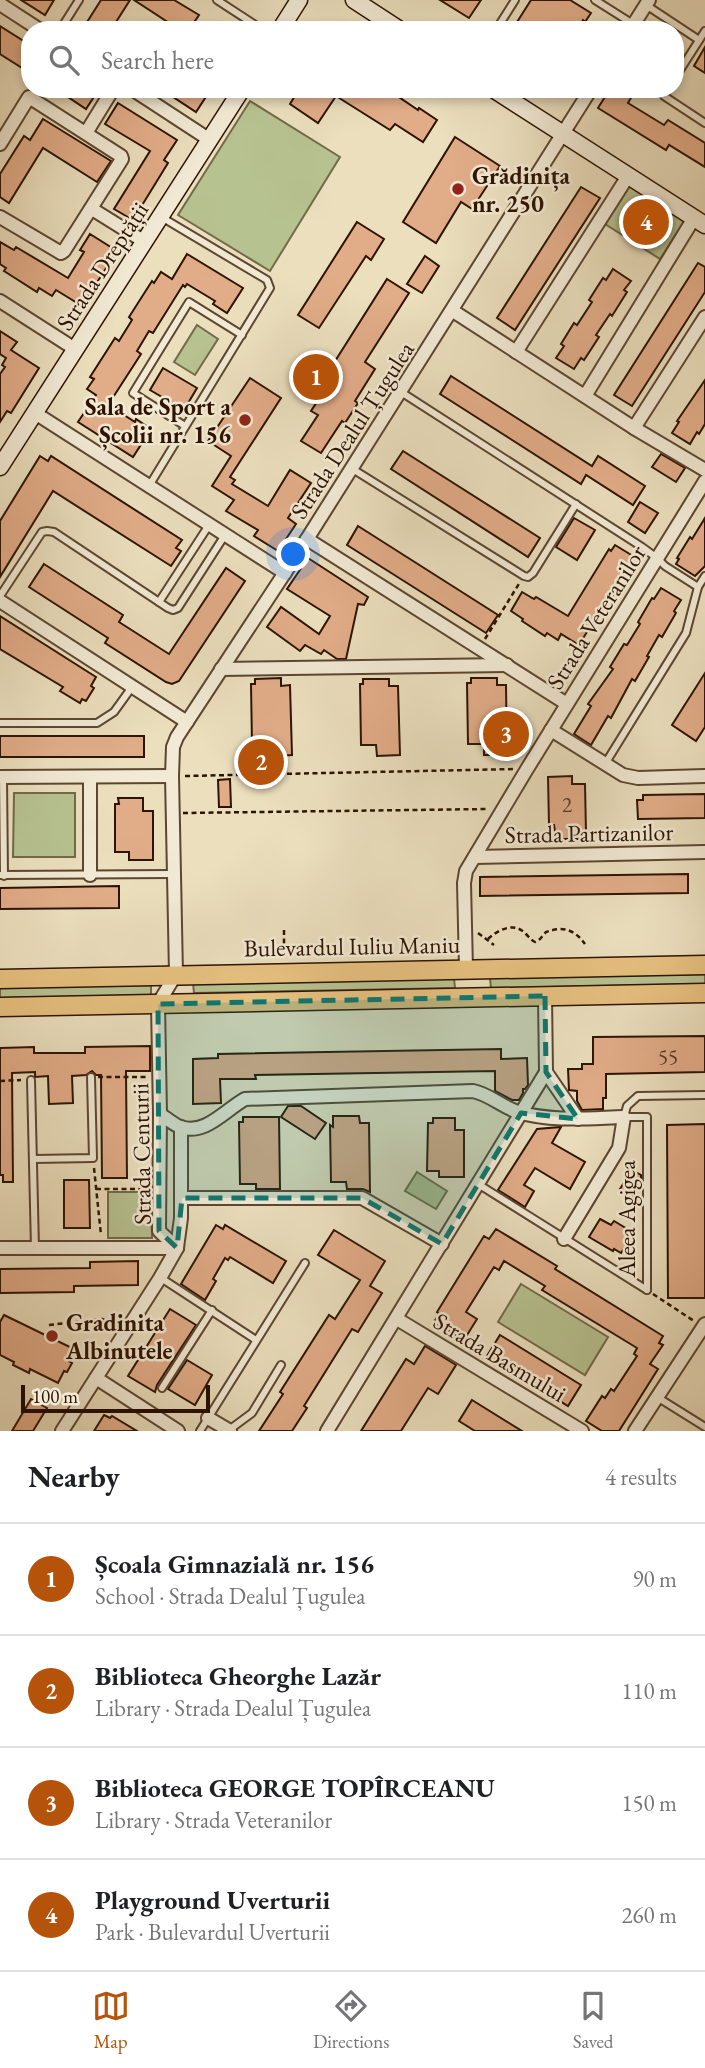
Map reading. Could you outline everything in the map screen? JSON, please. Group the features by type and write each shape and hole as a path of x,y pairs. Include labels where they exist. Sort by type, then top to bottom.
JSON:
{"main road":[{"name":"Bulevardul Iuliu Maniu","path":"0,979 705,965"},
{"path":"0,1007 705,993"}],"street":[{"path":"286,21 299,0"},
{"path":"354,0 386,21"},
{"path":"635,21 647,3"},
{"path":"0,4 26,21"},
{"path":"0,144 28,98"},
{"path":"0,216 61,253 122,159 31,98"},
{"path":"86,133 107,98"},
{"path":"146,98 210,140"},
{"name":"Strada Dreptății","path":"0,467 236,98"},
{"path":"507,98 700,222 584,396"},
{"name":"Strada Dealul Țugulea","path":"176,974 173,747 453,311 585,98"},
{"path":"516,352 628,176"},
{"path":"92,209 145,242"},
{"path":"0,301 75,349"},
{"path":"453,311 634,428 705,470"},
{"path":"634,428 705,317"},
{"path":"35,413 285,573"},
{"name":"Strada Veteranilor","path":"466,969 464,877 503,808 705,481"},
{"path":"307,539 567,704"},
{"path":"0,598 187,722"},
{"path":"221,669 507,665"},
{"path":"551,730 623,775 638,778 705,776"},
{"path":"2,777 172,776"},
{"path":"90,777 90,875"},
{"name":"Strada Partizanilor","path":"475,857 705,852"},
{"path":"158,1004 176,974"},
{"path":"327,1431 546,1072 545,996"},
{"name":"Strada Centurii","path":"62,1431 177,1248 159,1231 158,1004"},
{"path":"546,1072 578,1119"},
{"path":"160,1114 181,1128 204,1127 245,1099 473,1091 521,1113"},
{"name":"Aleea Agigea","path":"521,1113 578,1119 624,1117"},
{"path":"564,1239 619,1148 624,1117"},
{"path":"0,1248 177,1248 180,1231 181,1128"},
{"path":"181,1198 362,1198 442,1244"},
{"name":"Strada Basmului","path":"397,1319 582,1431"},
{"path":"635,1431 704,1325"},
{"path":"96,1378 178,1431"},
{"path":"208,1418 229,1431"}],"lane":[{"path":"66,21 79,0"},
{"path":"217,0 249,21"},
{"path":"502,21 515,0"},
{"path":"595,0 623,21"},
{"path":"647,3 672,21"},
{"path":"684,29 699,40"},
{"path":"684,64 705,31"},
{"path":"667,98 705,123"},
{"path":"149,486 269,292 267,280 161,217"},
{"path":"185,426 133,393 182,314 189,303 242,335"},
{"path":"401,392 576,504 698,587"},
{"path":"351,468 526,577 533,573 576,504"},
{"path":"159,602 209,525"},
{"path":"0,598 42,533 47,531 54,532 173,610 178,608 225,536"},
{"path":"604,764 686,633 698,587 705,576"},
{"path":"0,723 97,723 114,712 132,687"},
{"path":"2,777 2,875 174,874"},
{"path":"34,1159 93,1158 92,1077"},
{"path":"31,1080 36,1248"},
{"path":"624,1117 626,1106 638,1096 705,1095"},
{"name":"Aleea Agigea","path":"624,1117 647,1117 648,1290"},
{"name":"Aleea Agigea","path":"478,1184 648,1290"},
{"path":"200,1431 305,1263"},
{"path":"160,1278 256,1340"},
{"path":"162,1388 212,1310"},
{"path":"229,1431 252,1413 281,1365"},
{"path":"657,1397 705,1427"}],"path":[{"path":"480,648 526,577"},
{"path":"172,776 527,769"},
{"path":"173,813 503,808"},
{"path":"488,939 501,929 513,928 535,942 546,932 558,929 570,930 585,943"},
{"path":"284,930 284,947"},
{"path":"465,932 476,932 494,945"},
{"path":"92,1077 160,1077"},
{"path":"0,1081 31,1080"},
{"path":"93,1158 102,1248"},
{"path":"96,1189 159,1189"},
{"path":"648,1290 704,1325"},
{"path":"50,1325 102,1319 109,1320 126,1331"}],"highlighted area":[{"path":"545,996 546,1072 578,1119 521,1113 442,1244 362,1198 182,1198 177,1248 159,1231 158,1004"}],"green space":[{"path":"250,101 340,157 270,271 178,215"},
{"path":"631,184 686,219 660,259 605,224"},
{"path":"197,325 218,339 195,375 174,362"},
{"path":"14,793 75,793 75,857 13,857"},
{"path":"705,974 705,984 491,988 490,978"},
{"path":"454,978 455,988 194,993 193,983"},
{"path":"151,985 151,995 0,998 0,987"},
{"path":"417,1172 447,1191 436,1209 405,1191"},
{"path":"108,1192 151,1192 152,1238 108,1238"},
{"path":"521,1284 608,1337 585,1375 498,1322"}],"building":[{"path":"21,0 54,0 45,15"},
{"path":"101,0 130,0 117,21 88,21"},
{"path":"134,0 174,0 199,15 195,21 166,21"},
{"path":"440,0 481,0 469,18"},
{"path":"531,0 570,0 591,13 586,21 518,21"},
{"path":"0,26 21,39 21,67 0,54"},
{"path":"705,47 705,73 694,66"},
{"path":"70,98 93,98 86,109"},
{"path":"175,98 205,98 196,112"},
{"path":"294,98 335,98 318,123 290,104"},
{"path":"339,98 400,98 437,120 423,142 395,124 390,130"},
{"path":"604,98 631,98 628,103 664,125 668,120 705,143 705,167 669,145 666,150 598,108"},
{"path":"118,103 177,140 164,160 168,163 133,220 114,209 150,151 105,124"},
{"path":"43,119 111,161 97,182 43,148 9,203 0,197 0,174 24,136 30,140"},
{"name":"Grădinița nr. 250","path":"455,137 500,166 472,209 461,202 436,243 403,222"},
{"path":"581,187 600,198 515,330 497,318"},
{"path":"357,222 384,239 371,260 366,256 319,328 298,315"},
{"path":"90,234 117,251 82,306 56,290 52,296 39,288 37,292 4,271 6,268 0,264 0,242 14,250 16,247 68,278 84,252 80,250"},
{"path":"187,254 243,288 227,313 213,304 215,301 187,284 185,287 183,285 153,333 149,331 137,351 141,354 110,402 110,406 151,429 133,457 78,422 96,395 87,389 94,379 90,377 115,338 119,341 132,320 129,317 152,281 154,283 161,272 172,279"},
{"path":"425,256 439,266 422,293 407,284"},
{"path":"698,263 705,267 705,292 632,406 614,395"},
{"path":"613,269 631,281 624,290 627,292 596,335 599,337 584,360 581,358 574,369 556,358 564,346 561,344 592,302 589,300 603,278 606,280"},
{"path":"387,279 409,293 365,362 375,369 355,401 358,403 345,423 342,421 321,453 301,441 318,415 311,411 338,370 332,366"},
{"path":"0,331 17,342 11,350 39,368 11,413 7,411 0,422 0,374 5,367 2,365 6,358 0,354"},
{"path":"163,368 197,388 184,410 150,390"},
{"path":"451,376 592,466 598,456 645,486 633,505 586,475 581,484 440,394"},
{"path":"250,378 281,398 230,477 235,480 232,484 268,506 290,470 311,483 288,518 296,524 278,551 254,536 258,530 226,511 234,500 212,486 231,456 208,441"},
{"path":"705,380 705,424 690,444 672,433"},
{"path":"403,451 540,538 528,557 391,469"},
{"path":"661,454 685,468 676,482 652,467"},
{"path":"40,456 48,461 51,456 182,540 176,548 181,551 171,566 53,491 0,577 0,521"},
{"path":"640,502 658,513 645,533 628,522"},
{"path":"574,518 595,530 577,560 556,547"},
{"path":"705,518 705,566 695,576 676,564 679,559 677,558"},
{"path":"358,526 498,615 486,633 347,545"},
{"path":"615,545 633,556 630,562 633,563 601,616 598,614 579,645 561,634 558,640 547,633 545,636 511,611 522,592 568,616 609,549 611,551"},
{"path":"308,558 368,597 364,605 358,604 346,659 337,659 324,650 321,654 305,645 300,651 267,627 281,607 319,634 330,616 287,589"},
{"path":"44,564 123,615 119,622 169,654 226,568 245,581 179,681 172,684 105,643 108,638 29,587"},
{"path":"661,588 681,600 674,611 676,613 662,637 659,635 635,681 632,679 611,718 608,716 591,745 574,734 591,706 588,704 613,669 610,667 624,644 627,645 652,598 654,599"},
{"path":"0,616 96,677 91,686 94,688 86,701 82,699 80,703 60,691 63,687 0,649"},
{"path":"705,673 705,727 696,741 672,725"},
{"path":"281,678 281,686 290,685 292,755 276,756 276,767 246,768 245,745 252,745 251,684 255,684 255,679"},
{"path":"471,678 497,678 497,685 506,685 507,755 484,755 484,744 468,744 467,683 471,683"},
{"path":"363,679 389,679 389,686 398,686 400,755 377,756 376,745 361,745 360,684 363,684"},
{"path":"0,736 144,736 144,757 0,757"},
{"path":"572,776 572,784 585,784 586,832 582,832 582,839 559,839 554,825 549,825 548,777"},
{"path":"230,779 231,807 219,807 218,780"},
{"path":"705,794 705,818 638,819 637,800 643,800 643,795"},
{"path":"118,798 143,798 143,811 153,811 153,860 129,860 129,852 115,852 115,804 119,804"},
{"path":"688,874 688,893 480,896 480,877"},
{"path":"119,886 119,908 0,909 0,888"},
{"path":"705,1036 705,1072 606,1074 603,1109 582,1110 577,1101 577,1091 569,1090 568,1069 582,1069 582,1064 593,1064 593,1037"},
{"path":"150,1046 150,1071 126,1071 127,1178 102,1178 101,1075 92,1071 86,1075 72,1076 73,1103 49,1104 48,1076 35,1077 35,1072 12,1073 13,1182 3,1182 3,1175 0,1175 0,1048 34,1047 34,1053 85,1053 85,1047"},
{"path":"501,1049 501,1059 527,1058 528,1085 523,1089 519,1100 512,1100 495,1091 495,1071 255,1075 256,1079 220,1079 221,1103 193,1104 193,1059 218,1058 218,1054"},
{"path":"288,1106 301,1106 326,1123 315,1139 281,1117"},
{"path":"333,1116 359,1116 360,1123 369,1123 370,1192 347,1189 346,1182 331,1182 330,1125 333,1127"},
{"path":"243,1117 279,1117 280,1189 256,1189 256,1184 240,1184 239,1122 243,1122"},
{"path":"433,1118 455,1118 455,1130 464,1130 464,1177 439,1177 439,1171 427,1171 428,1123 433,1123"},
{"path":"705,1124 705,1298 668,1298 667,1125"},
{"path":"561,1127 552,1143 585,1162 570,1189 535,1168 524,1185 534,1191 525,1207 498,1190 537,1129"},
{"path":"632,1170 641,1175 641,1181 632,1197 620,1189"},
{"path":"64,1180 89,1180 90,1228 64,1228"},
{"path":"600,1219 611,1225 614,1221 634,1233 621,1253 589,1237"},
{"path":"216,1225 223,1229 225,1225 286,1261 273,1283 230,1257 228,1260 225,1258 205,1300 181,1284"},
{"path":"496,1229 663,1336 659,1343 663,1345 650,1364 658,1369 619,1431 602,1431 586,1421 602,1396 605,1398 611,1389 614,1391 637,1356 634,1354 637,1348 542,1290 545,1286 504,1261 499,1270 494,1267 466,1312 477,1319 464,1340 434,1322 439,1314 437,1312 484,1236 489,1239"},
{"path":"334,1230 385,1261 370,1286 382,1293 358,1332 352,1329 304,1406 307,1408 292,1431 259,1431 283,1394 280,1392 329,1315 335,1319 360,1280 318,1255"},
{"path":"138,1261 138,1285 74,1286 74,1292 0,1293 0,1269 90,1268 90,1262"},
{"path":"170,1309 196,1325 155,1392 128,1376"},
{"path":"4,1315 74,1349 69,1361 72,1363 58,1383 30,1369 29,1373 0,1355 0,1322"},
{"path":"500,1335 581,1385 568,1406 487,1356"},
{"path":"425,1346 456,1365 438,1394 428,1388 401,1431 361,1431 406,1359 414,1364"},
{"path":"187,1360 212,1375 195,1405 168,1389"},
{"path":"31,1399 47,1408 33,1431 12,1431"},
{"path":"472,1400 522,1431 475,1431 459,1421"},
{"path":"104,1415 110,1418 112,1416 137,1431 94,1431"}],"place":[{"name":"Grădinița nr. 250","path":"458,189"},
{"name":"Playground Uverturii","path":"646,222"},
{"name":"Școala Gimnazială nr. 156","path":"316,377"},
{"name":"Sala de Sport a Școlii nr. 156","path":"245,420"},
{"name":"Biblioteca GEORGE TOPÎRCEANU","path":"506,734"},
{"name":"Biblioteca Gheorghe Lazăr","path":"261,762"},
{"name":"Gradinita Albinutele","path":"52,1336"}]}
